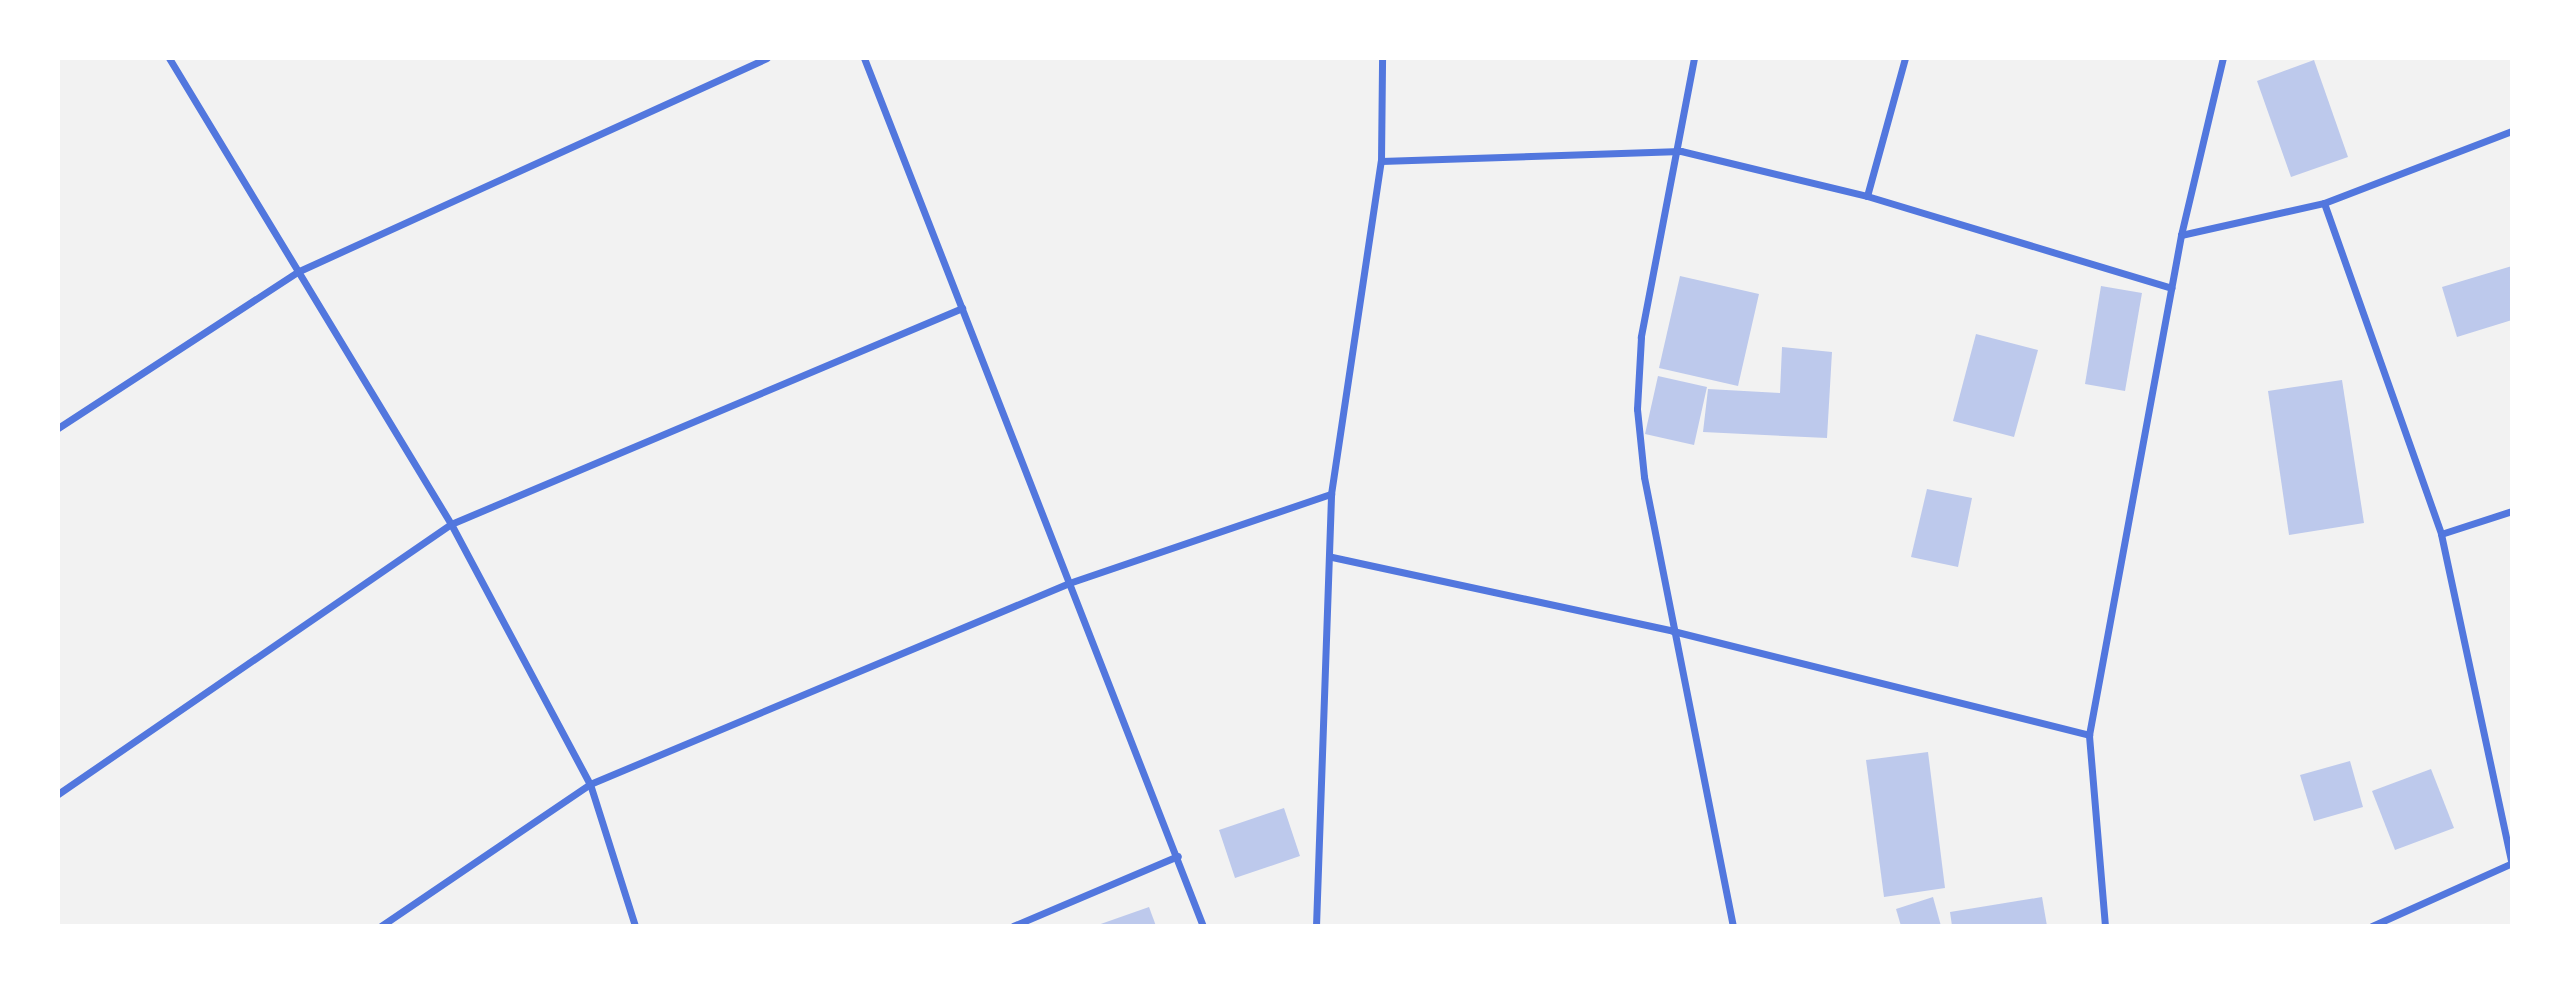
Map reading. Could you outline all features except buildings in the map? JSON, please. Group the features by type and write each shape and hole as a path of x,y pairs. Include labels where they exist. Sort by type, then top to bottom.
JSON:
{"street":[{"path":"169,58 451,524 590,784 635,926"},
{"path":"58,428 297,272 767,58"},
{"path":"864,58 1178,856 1203,926"},
{"path":"1316,926 1332,557 1331,494 1381,161 1382,58"},
{"path":"1695,58 1681,151 1641,337 1637,409 1673,631 1733,926"},
{"path":"1867,196 1905,58"},
{"path":"2105,926 2088,735 2181,235 2223,58"},
{"path":"2181,235 2324,203 2512,131"},
{"path":"1381,161 1681,151 1867,196 2171,288"},
{"path":"2324,203 2441,534 2512,864 2372,926"},
{"path":"58,794 451,524 962,308"},
{"path":"381,926 590,784 1069,583 1331,494"},
{"path":"2441,534 2512,511"},
{"path":"1332,557 1673,631 2088,735"},
{"path":"1013,926 1178,856"}]}
